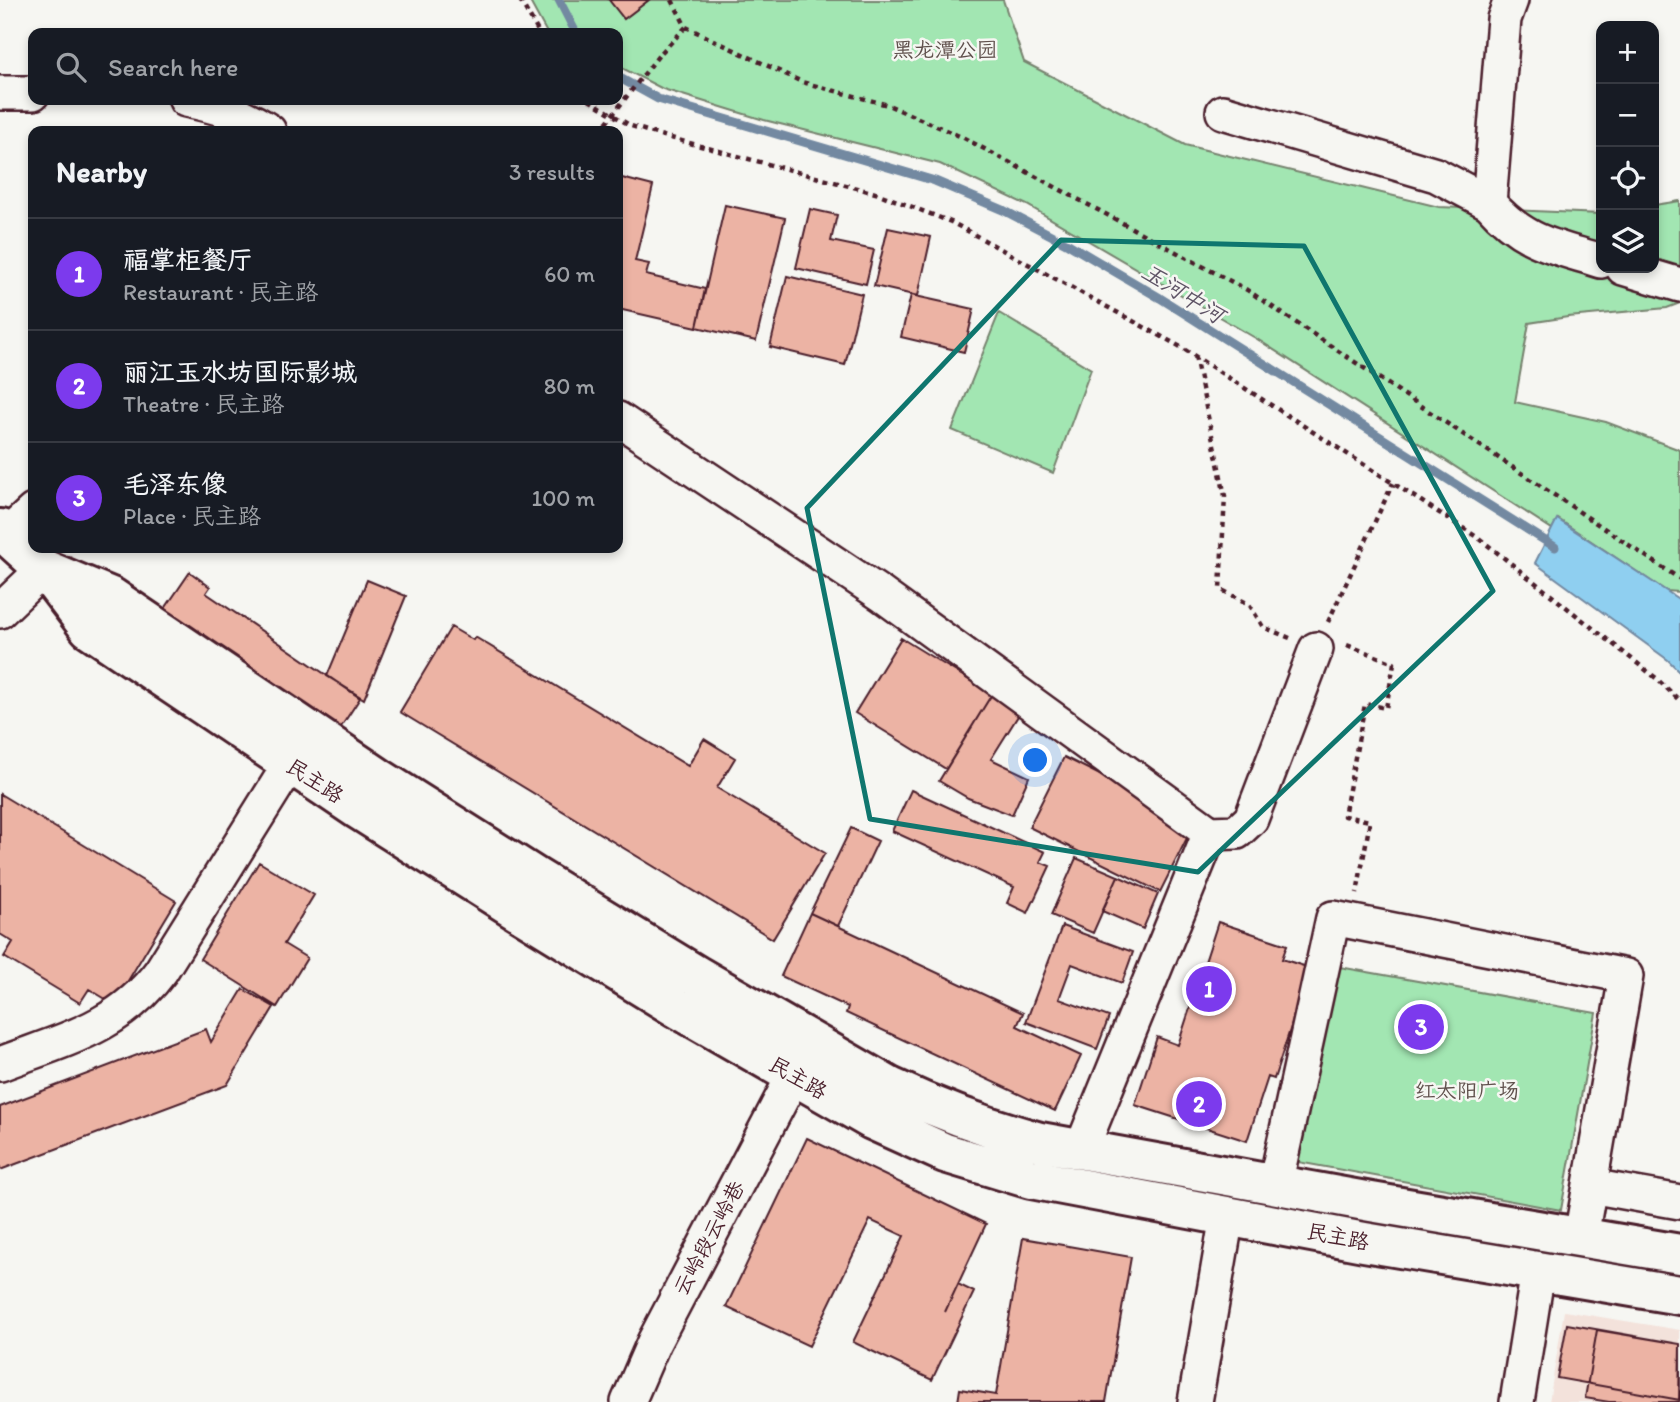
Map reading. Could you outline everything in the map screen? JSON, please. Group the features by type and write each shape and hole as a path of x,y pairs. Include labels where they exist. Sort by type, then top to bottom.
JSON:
{"main road":[{"name":"民主路","path":"13,525 28,546"},
{"name":"民主路","path":"33,553 89,628 290,764 517,910 677,1007 872,1120 908,1138 988,1168 1031,1180 1680,1295"},
{"name":"民主路","path":"44,569 110,597 379,778 696,975 890,1087 959,1117 1040,1143 1680,1254"}],"street":[{"path":"1489,203 1504,19 1511,0"},
{"path":"0,93 28,93"},
{"path":"211,105 260,126"},
{"path":"1223,112 1436,175 1489,203 1504,220 1532,239 1596,259"},
{"path":"1640,273 1680,285"},
{"path":"623,422 881,594 1210,832 1237,832 1251,820 1319,642"},
{"path":"0,611 44,569"},
{"path":"0,1064 99,1026 118,1016 142,995 161,971 290,764"},
{"path":"1082,1150 1210,832"},
{"path":"1275,1185 1334,918 1626,976 1581,1237"},
{"name":"云岭段云岭巷","path":"628,1402 654,1342 794,1075"},
{"path":"1590,1186 1680,1202"},
{"path":"1195,1402 1227,1216"},
{"path":"1517,1402 1538,1271"}],"path":[{"path":"520,0 536,28"},
{"path":"672,0 686,27 802,82 888,105 964,138 1247,290 1680,579"},
{"path":"623,102 686,27"},
{"path":"597,105 631,125 656,134 912,205 951,222 1195,356 1480,540 1656,678 1680,701"},
{"path":"604,126 620,105"},
{"path":"1195,356 1225,496 1220,589 1250,604 1262,627 1394,663 1386,708 1365,704 1345,816 1370,821 1352,922"},
{"path":"1319,642 1393,483"}],"highlighted area":[{"path":"1061,240 1304,246 1493,591 1198,872 870,819 807,508"}],"shaded area":[{"path":"1564,1311 1680,1330 1680,1402 1549,1402"}],"green space":[{"name":"黑龙潭公园","path":"529,0 1003,0 1024,62 1185,145 1439,207 1596,214 1596,273 1659,273 1659,204 1680,201 1680,303 1667,308 1529,323 1515,402 1606,422 1680,450 1680,592 1666,591 1558,519 1552,529 1257,339 1027,205 940,164 764,120 663,89 623,69 623,28 544,28"},
{"path":"999,313 1091,369 1053,473 952,430"},
{"name":"红太阳广场","path":"1334,966 1596,1013 1561,1210 1298,1162"}],"water":[{"path":"1557,519 1680,600 1680,672 1668,660 1535,563"}],"building":[{"path":"609,0 649,0 624,19"},
{"path":"623,178 653,186 635,261 649,264 646,275 705,289 697,327 623,310"},
{"path":"725,205 785,218 756,341 697,327"},
{"path":"810,209 837,215 831,241 874,250 866,284 796,268"},
{"path":"888,228 931,237 918,296 874,286"},
{"path":"787,276 862,294 845,365 770,347"},
{"path":"911,295 974,309 964,352 901,337"},
{"path":"190,572 210,587 206,593 360,698 337,733 162,613"},
{"path":"367,580 406,596 364,699 327,676"},
{"path":"451,627 473,640 475,637 688,766 704,739 735,758 717,788 825,853 773,939 400,712"},
{"path":"901,638 992,694 946,769 855,713"},
{"path":"992,694 1021,711 991,759 1029,777 1012,815 968,798 939,781"},
{"path":"1064,757 1152,801 1191,830 1160,892 1029,827"},
{"path":"911,790 1045,852 1040,862 1050,866 1028,913 1007,903 1014,887 892,831"},
{"path":"0,794 176,901 114,1004 89,989 80,1003 4,957 13,942 0,934"},
{"path":"851,828 878,841 838,926 810,913"},
{"path":"1076,858 1118,876 1093,933 1051,915"},
{"path":"259,862 314,895 284,944 307,958 277,1007 200,959"},
{"path":"1118,876 1158,894 1143,929 1102,911"},
{"path":"810,913 1023,1013 1017,1026 1081,1056 1055,1111 846,1013 848,1007 781,976"},
{"path":"1218,922 1287,945 1282,959 1310,968 1274,1079 1268,1077 1247,1141 1135,1105 1157,1037 1178,1045"},
{"path":"1062,926 1133,952 1122,983 1072,964 1059,999 1109,1017 1097,1049 1026,1022"},
{"path":"243,989 274,1007 227,1085 0,1170 0,1107 206,1029 211,1042"},
{"path":"807,1138 986,1224 958,1284 974,1292 932,1380 853,1342 904,1236 870,1220 809,1346 726,1307"},
{"path":"1023,1238 1131,1257 1106,1402 958,1402 960,1389 996,1395"},
{"path":"1567,1324 1680,1344 1680,1400 1557,1378"},
{"path":"1597,1330 1680,1344 1679,1402 1609,1402 1585,1398"}],"waterway":[{"name":"玉河中河","path":"559,0 573,28"},
{"name":"玉河中河","path":"623,80 658,99 935,181 1003,210 1068,244 1160,298 1555,547"}],"place":[{"name":"福掌柜餐厅","path":"1209,989"},
{"name":"毛泽东像","path":"1421,1027"},
{"name":"丽江玉水坊国际影城","path":"1199,1104"}]}
